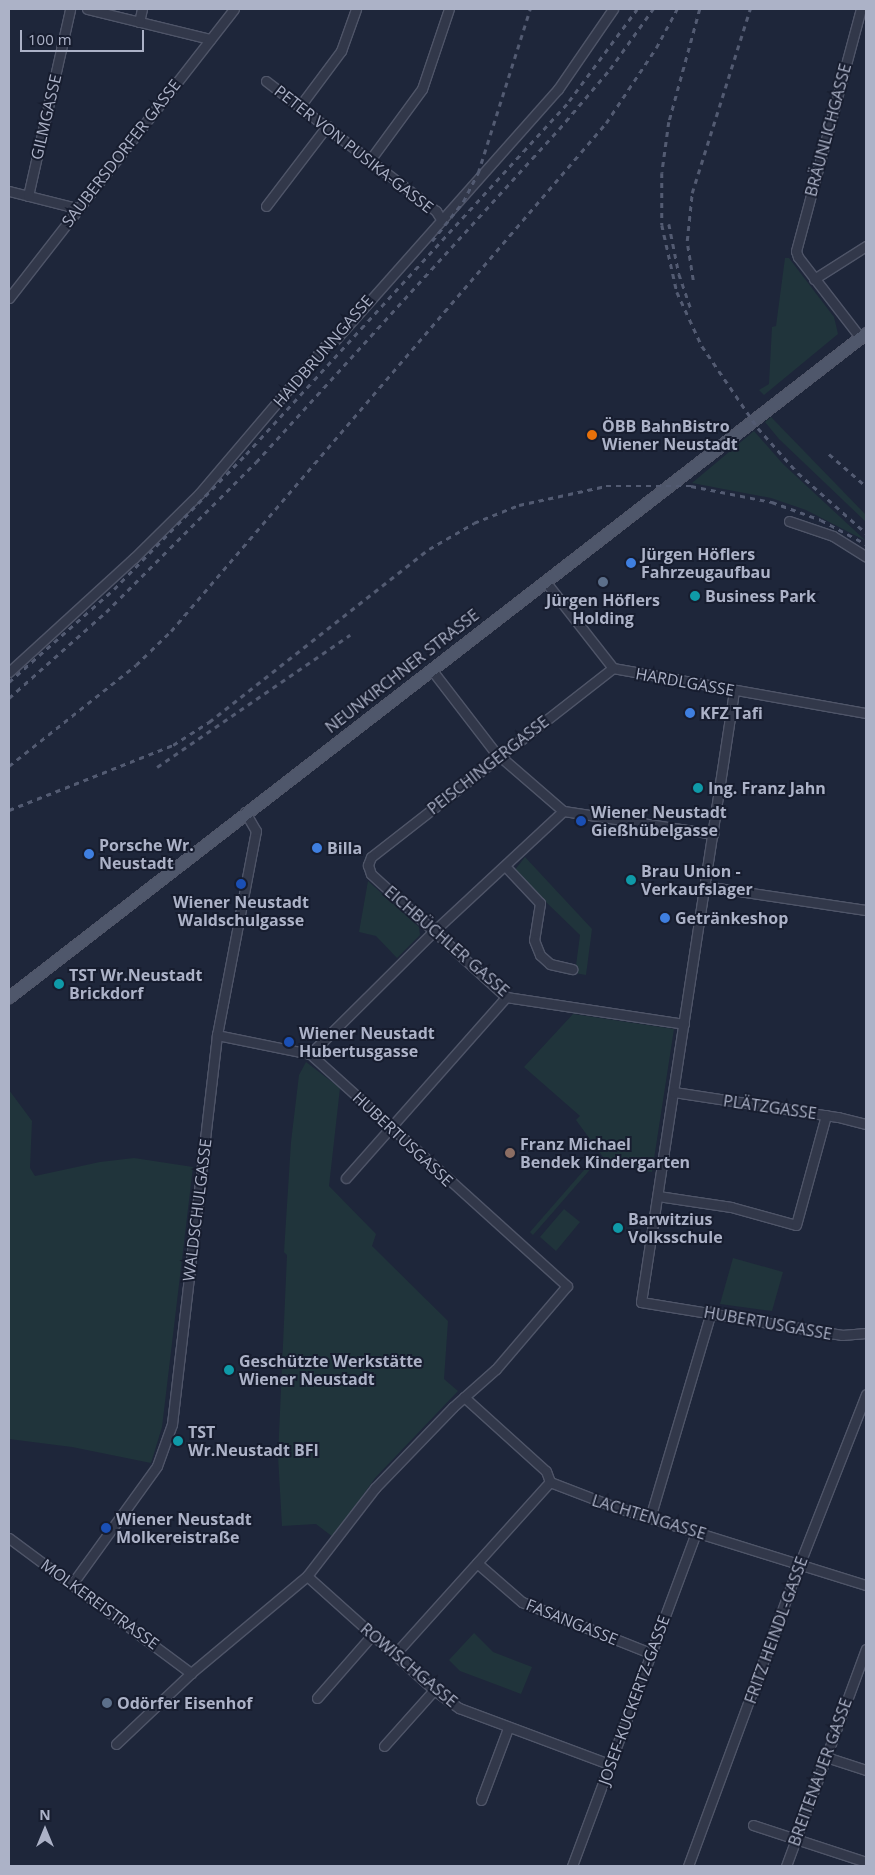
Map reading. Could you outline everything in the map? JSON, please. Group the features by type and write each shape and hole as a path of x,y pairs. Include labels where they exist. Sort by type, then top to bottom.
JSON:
{"main road":[{"name":"NEUNKIRCHNER STRASSE","path":"9,997 815,370 861,333 866,324"}],"street":[{"name":"GILMGASSE","path":"28,196 70,9"},
{"path":"86,9 210,39"},
{"path":"139,22 142,9"},
{"name":"SAUBERSDORFER GASSE","path":"9,298 76,208 234,9"},
{"path":"300,106 341,51 356,9"},
{"path":"370,160 422,88 449,9"},
{"name":"HAIDBRUNNGASSE","path":"9,672 134,558 199,494 326,344 336,339 558,89 613,9"},
{"name":"BRÄUNLICHGASSE","path":"814,279 796,251 860,9"},
{"name":"PETER VON PUSIKA-GASSE","path":"266,80 436,210 441,219"},
{"path":"266,206 327,126"},
{"path":"9,191 76,208"},
{"path":"861,333 814,279 866,246"},
{"path":"790,521 833,536 866,557"},
{"name":"HARDLGASSE","path":"545,581 613,668 866,714"},
{"path":"431,668 500,756 563,811 712,834"},
{"name":"PEISCHINGERGASSE","path":"368,865 371,856 613,668"},
{"path":"734,691 658,1196 731,1207 796,1225 826,1115"},
{"path":"217,1035 310,1054 434,931 563,811"},
{"name":"WALDSCHULGASSE","path":"72,1584 157,1466 172,1424 217,1035 256,831 245,812"},
{"name":"EICHBÜCHLER GASSE","path":"368,865 371,874 506,997 684,1024"},
{"path":"505,866 540,903 534,940 540,955 550,964 572,968"},
{"path":"705,886 866,910"},
{"path":"346,1178 506,997"},
{"name":"HUBERTUSGASSE","path":"310,1054 567,1286 496,1368 464,1397"},
{"name":"PLÄTZGASSE","path":"674,1092 826,1115 866,1124"},
{"name":"HUBERTUSGASSE","path":"658,1196 641,1302 711,1312 748,1322 842,1335 866,1333"},
{"path":"650,1518 711,1312"},
{"name":"FRITZ HEINDL-GASSE","path":"688,1866 800,1564 866,1394"},
{"path":"116,1744 191,1673 308,1576 375,1488 464,1397"},
{"name":"LACHTENGASSE","path":"464,1397 546,1472 550,1482 573,1493 866,1585"},
{"path":"395,1654 550,1482"},
{"name":"JOSEF-KUCKERTZ-GASSE","path":"572,1866 696,1533"},
{"name":"MOLKEREISTRASSE","path":"9,1538 191,1673"},
{"name":"FASANGASSE","path":"477,1563 526,1605 650,1653"},
{"name":"ROWISCHGASSE","path":"308,1576 434,1690 459,1708 508,1728 609,1764"},
{"path":"316,1698 373,1634"},
{"name":"BREITENAUER GASSE","path":"786,1866 866,1649"},
{"path":"384,1746 434,1690"},
{"path":"481,1800 508,1728"},
{"path":"826,1757 866,1770"},
{"path":"753,1825 866,1862"}],"shaded area":[{"path":"785,258 789,258 834,317 838,334 764,395 759,390 769,384 772,327 776,326"},
{"path":"771,417 866,515 866,522 779,439 765,422"},
{"path":"754,431 783,464 866,541 806,510 771,498 692,483"},
{"path":"525,857 592,929 586,975 575,973 580,935 514,871"},
{"path":"368,881 419,927 420,935 397,958 376,936 359,932"},
{"path":"573,1014 674,1029 652,1172 614,1167 603,1157 576,1120 580,1116 524,1067"},
{"path":"306,1062 340,1088 329,1186 376,1234 372,1246 448,1321 444,1379 458,1391 375,1478 333,1537 316,1524 282,1526 278,1456 287,1255 284,1252 291,1142 299,1075"},
{"path":"9,1090 32,1121 30,1168 35,1176 100,1162 134,1158 193,1167 162,1427 151,1463 72,1447 9,1439"},
{"path":"591,1162 594,1165 533,1235 530,1232"},
{"path":"564,1209 580,1222 556,1251 540,1237"},
{"path":"733,1258 783,1272 772,1311 720,1304"},
{"path":"474,1633 493,1652 532,1667 521,1694 460,1671 449,1660"}],"railway":[{"path":"432,241 463,202 478,173 530,9"},
{"path":"9,682 114,589 246,454 569,101 637,9"},
{"path":"9,698 106,612 256,462 559,129 610,69 653,9"},
{"path":"9,766 136,665 171,631 606,123 656,48 677,9"},
{"path":"700,9 669,122 662,173 662,225 677,292 702,346 758,428 798,473 866,533"},
{"path":"693,280 687,241 692,193 750,9"},
{"path":"669,224 679,274 691,308"},
{"path":"829,454 866,486"},
{"path":"9,810 173,745 209,722 429,549 474,523 519,505 606,486 691,486 772,502 821,520 866,544"},
{"path":"157,767 350,635"}],"place":[{"name":"ÖBB BahnBistro Wiener Neustadt","path":"592,435"},
{"name":"Jürgen Höflers Fahrzeugaufbau","path":"631,563"},
{"name":"Jürgen Höflers Holding","path":"603,582"},
{"name":"Business Park","path":"695,596"},
{"name":"KFZ Tafi","path":"690,713"},
{"name":"Ing. Franz Jahn","path":"698,788"},
{"name":"Wiener Neustadt Gießhübelgasse","path":"581,821"},
{"name":"Billa","path":"317,848"},
{"name":"Porsche Wr. Neustadt","path":"89,854"},
{"name":"Brau Union - Verkaufslager","path":"631,880"},
{"name":"Wiener Neustadt Waldschulgasse","path":"241,884"},
{"name":"Getränkeshop","path":"665,918"},
{"name":"TST Wr.Neustadt Brickdorf","path":"59,984"},
{"name":"Wiener Neustadt Hubertusgasse","path":"289,1042"},
{"name":"Franz Michael Bendek Kindergarten","path":"510,1153"},
{"name":"Barwitzius Volksschule","path":"618,1228"},
{"name":"Geschützte Werkstätte Wiener Neustadt","path":"229,1370"},
{"name":"TST Wr.Neustadt BFI","path":"178,1441"},
{"name":"Wiener Neustadt Molkereistraße","path":"106,1528"},
{"name":"Odörfer Eisenhof","path":"107,1703"}]}
